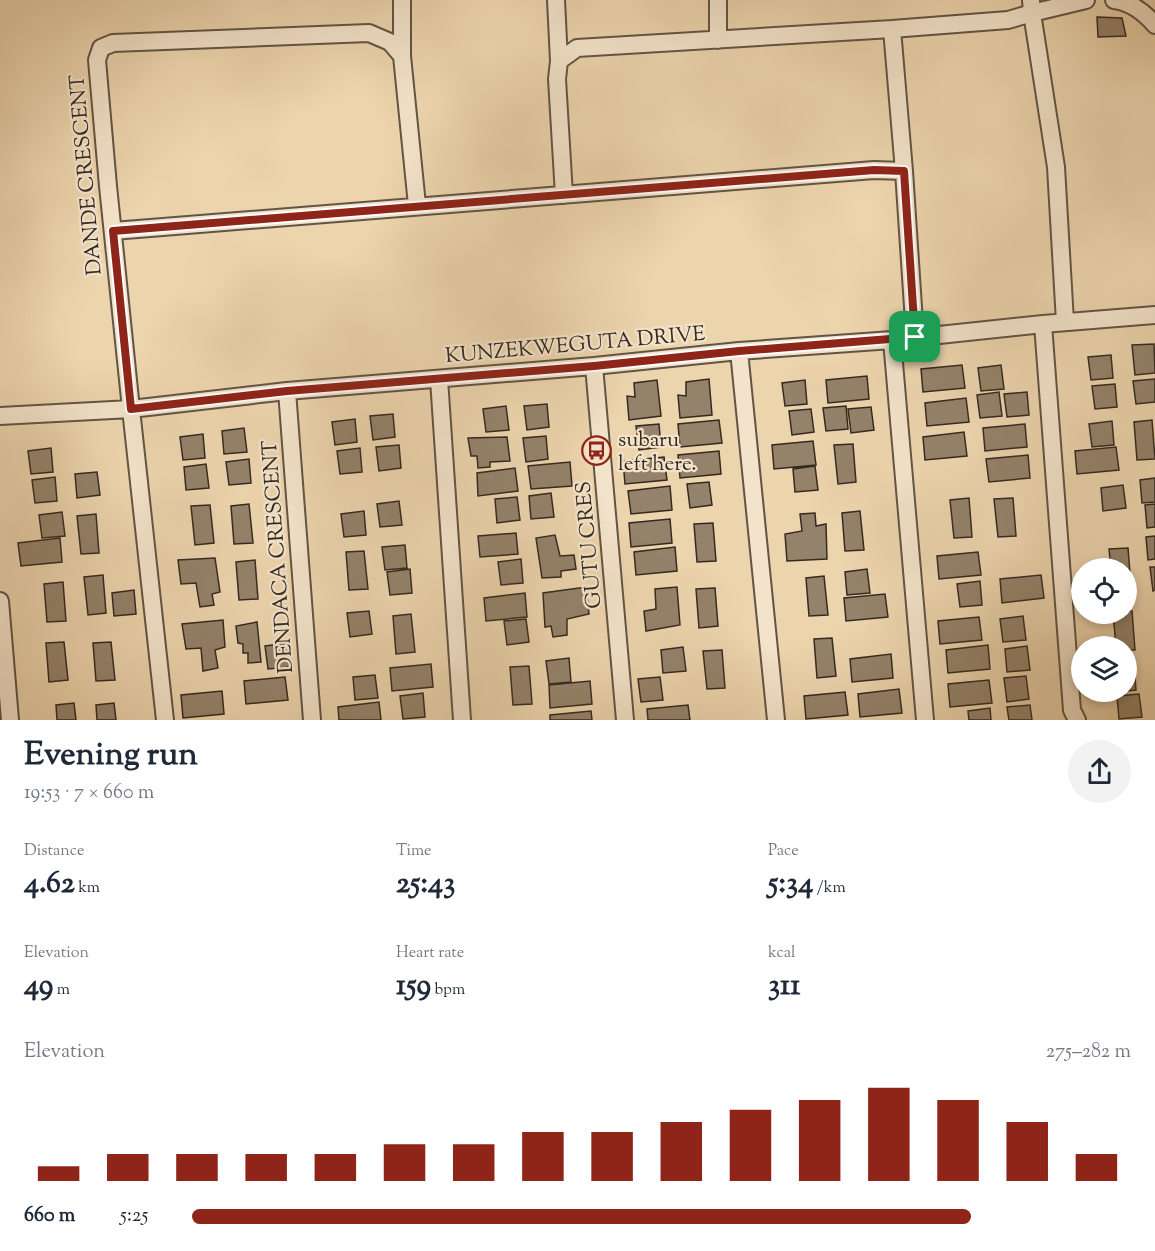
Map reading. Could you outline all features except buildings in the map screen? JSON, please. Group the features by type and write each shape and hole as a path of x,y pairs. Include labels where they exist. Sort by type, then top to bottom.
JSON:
{"street":[{"path":"402,0 402,56 417,205"},
{"path":"556,0 559,61 557,79 564,195"},
{"path":"718,0 718,40"},
{"path":"559,61 577,48 1008,20 1031,6 1086,0"},
{"path":"1114,0 1125,2 1146,14 1155,24"},
{"path":"1031,6 1056,167 1065,322"},
{"path":"892,29 915,337"},
{"name":"DANDE CRESCENT","path":"165,720 113,231 97,60 101,48 113,43 369,33 390,42 402,56"},
{"path":"113,231 874,170 904,171"},
{"name":"KUNZEKWEGUTA DRIVE","path":"0,416 131,409 287,391 594,366 739,351 892,340 1155,315"},
{"path":"1043,324 1072,710 1077,720"},
{"path":"892,340 925,720"},
{"path":"739,351 776,720"},
{"name":"GUTU CRES","path":"594,366 626,720"},
{"path":"439,379 462,720"},
{"name":"DENDACA CRESCENT","path":"287,391 312,720"},
{"path":"0,601 10,720"}],"place":[{"name":"subaru left here.","path":"597,451"}],"route":[{"path":"874,170 904,171 915,337 287,391 131,409 113,231 874,170"}]}
